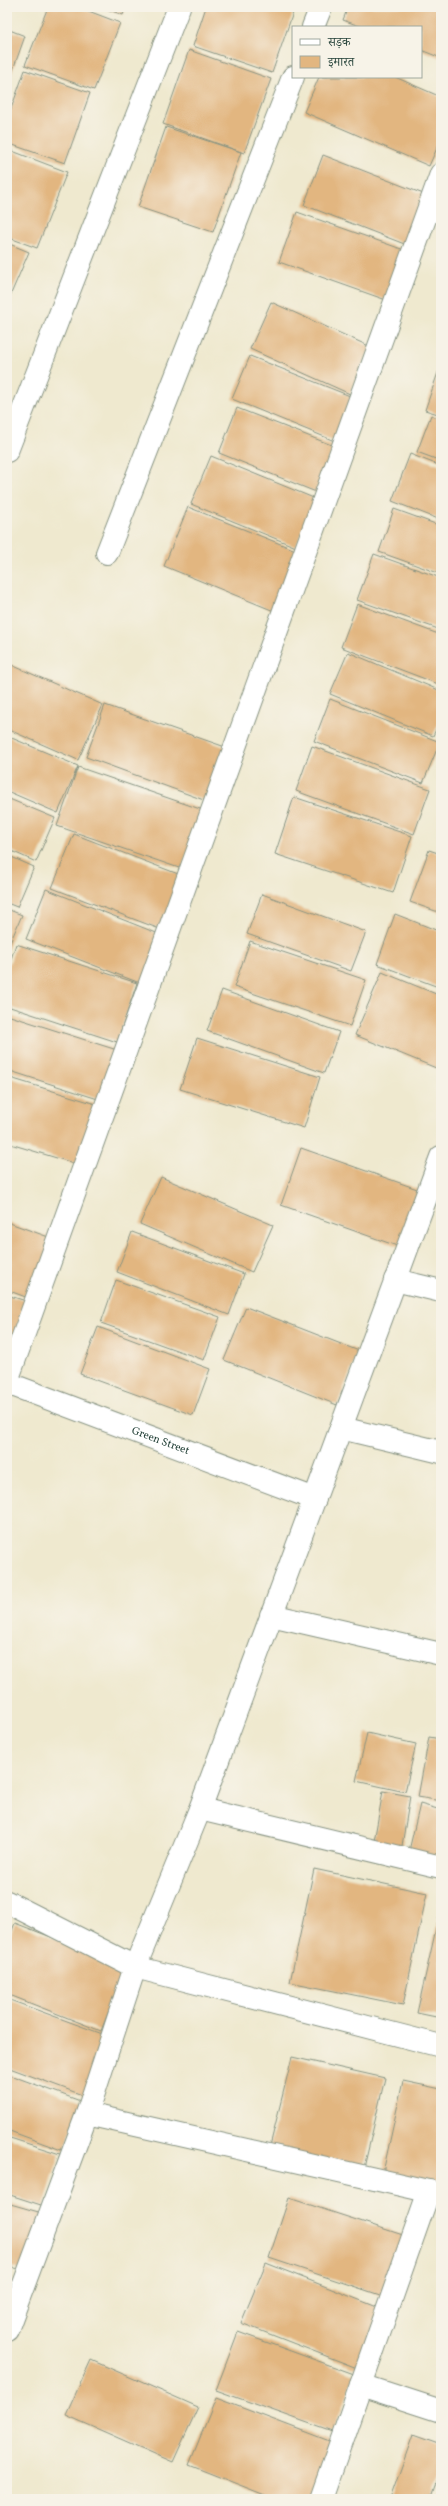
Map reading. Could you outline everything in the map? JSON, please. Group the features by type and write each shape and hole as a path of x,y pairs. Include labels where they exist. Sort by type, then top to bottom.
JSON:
{"street":[{"path":"7,451 179,7"},
{"path":"313,26 321,7"},
{"path":"107,553 294,78"},
{"path":"7,1382 441,174"},
{"path":"7,2330 87,2114 135,1966 200,1809 441,1157"},
{"path":"396,1280 441,1291"},
{"name":"Green Street","path":"7,1382 315,1499"},
{"path":"341,1428 441,1452"},
{"path":"271,1615 441,1654"},
{"path":"200,1809 441,1867"},
{"path":"7,1902 135,1966 441,2046"},
{"path":"87,2114 435,2192 361,2385 321,2499"},
{"path":"361,2385 441,2411"}],"building":[{"path":"48,7 78,7 120,23 94,90 25,65"},
{"path":"101,7 126,7 123,15"},
{"path":"206,7 295,7 272,73 193,46"},
{"path":"348,7 441,7 441,58 422,50 422,26 359,26 343,20"},
{"path":"7,29 25,36 10,78 7,77"},
{"path":"189,50 271,79 244,153 163,124"},
{"path":"25,70 90,93 65,163 7,143 7,120"},
{"path":"319,78 397,78 441,97 441,139 429,166 304,112"},
{"path":"166,127 241,152 213,232 138,207"},
{"path":"7,149 67,172 37,248 7,237"},
{"path":"323,155 426,195 407,245 304,205"},
{"path":"297,212 407,251 389,301 279,262"},
{"path":"7,243 29,252 7,303"},
{"path":"271,302 371,347 350,394 250,349"},
{"path":"250,356 355,398 337,442 232,399"},
{"path":"441,364 441,415 425,410"},
{"path":"237,408 334,446 316,492 219,453"},
{"path":"431,415 441,419 441,461 417,452"},
{"path":"410,454 441,466 441,520 392,501"},
{"path":"211,456 316,499 296,547 191,504"},
{"path":"188,507 298,551 274,611 164,566"},
{"path":"394,509 441,526 441,574 379,552"},
{"path":"374,554 441,578 441,630 357,600"},
{"path":"357,604 441,635 441,685 341,647"},
{"path":"348,652 441,691 441,718 433,736 330,694"},
{"path":"7,663 103,705 78,760 7,729"},
{"path":"330,699 440,742 423,783 314,741"},
{"path":"105,705 231,749 212,803 86,757"},
{"path":"7,736 78,766 58,813 7,791"},
{"path":"312,746 430,789 414,834 296,791"},
{"path":"78,767 203,810 182,869 57,826"},
{"path":"294,797 412,836 393,893 275,854"},
{"path":"7,798 55,818 36,862 7,849"},
{"path":"74,834 186,877 165,931 52,888"},
{"path":"429,850 441,854 441,913 410,902"},
{"path":"7,855 34,867 17,907 7,903"},
{"path":"46,889 164,936 145,985 26,939"},
{"path":"262,894 366,932 351,971 247,934"},
{"path":"7,909 22,915 7,950"},
{"path":"395,914 441,932 441,988 377,964"},
{"path":"250,941 366,980 350,1026 234,987"},
{"path":"16,944 137,983 117,1042 7,1006 7,971"},
{"path":"382,972 441,996 441,1070 355,1035"},
{"path":"222,990 339,1032 324,1073 207,1031"},
{"path":"7,1015 117,1050 101,1100 7,1070"},
{"path":"197,1038 320,1077 304,1128 180,1089"},
{"path":"7,1077 99,1105 80,1165 7,1143"},
{"path":"301,1148 420,1190 400,1247 281,1205"},
{"path":"161,1177 273,1225 252,1272 140,1224"},
{"path":"7,1222 54,1239 31,1299 7,1290"},
{"path":"132,1232 244,1274 229,1315 117,1272"},
{"path":"116,1280 220,1317 204,1360 101,1323"},
{"path":"7,1295 26,1301 7,1353"},
{"path":"246,1307 359,1351 337,1405 224,1360"},
{"path":"98,1327 210,1369 193,1415 80,1374"},
{"path":"367,1733 416,1744 405,1792 356,1781"},
{"path":"429,1737 441,1739 441,1801 418,1797"},
{"path":"383,1791 410,1796 401,1852 373,1847"},
{"path":"420,1804 441,1810 441,1863 408,1855"},
{"path":"314,1869 427,1893 403,2005 290,1982"},
{"path":"441,1911 441,2018 417,2013"},
{"path":"15,1923 126,1966 101,2031 7,1994 7,1943"},
{"path":"7,1999 108,2036 85,2096 7,2067"},
{"path":"292,2057 385,2078 363,2172 269,2150"},
{"path":"7,2074 83,2102 64,2151 7,2130"},
{"path":"403,2081 441,2089 441,2190 382,2177"},
{"path":"7,2137 60,2154 44,2206 7,2194"},
{"path":"289,2198 409,2237 389,2298 269,2258"},
{"path":"7,2203 42,2213 24,2271 7,2266"},
{"path":"266,2263 382,2309 357,2368 241,2323"},
{"path":"238,2332 354,2374 333,2432 216,2390"},
{"path":"91,2360 198,2407 173,2462 66,2415"},
{"path":"216,2398 340,2445 319,2499 275,2499 189,2465"},
{"path":"413,2435 441,2445 441,2470 431,2499 390,2499"}]}
